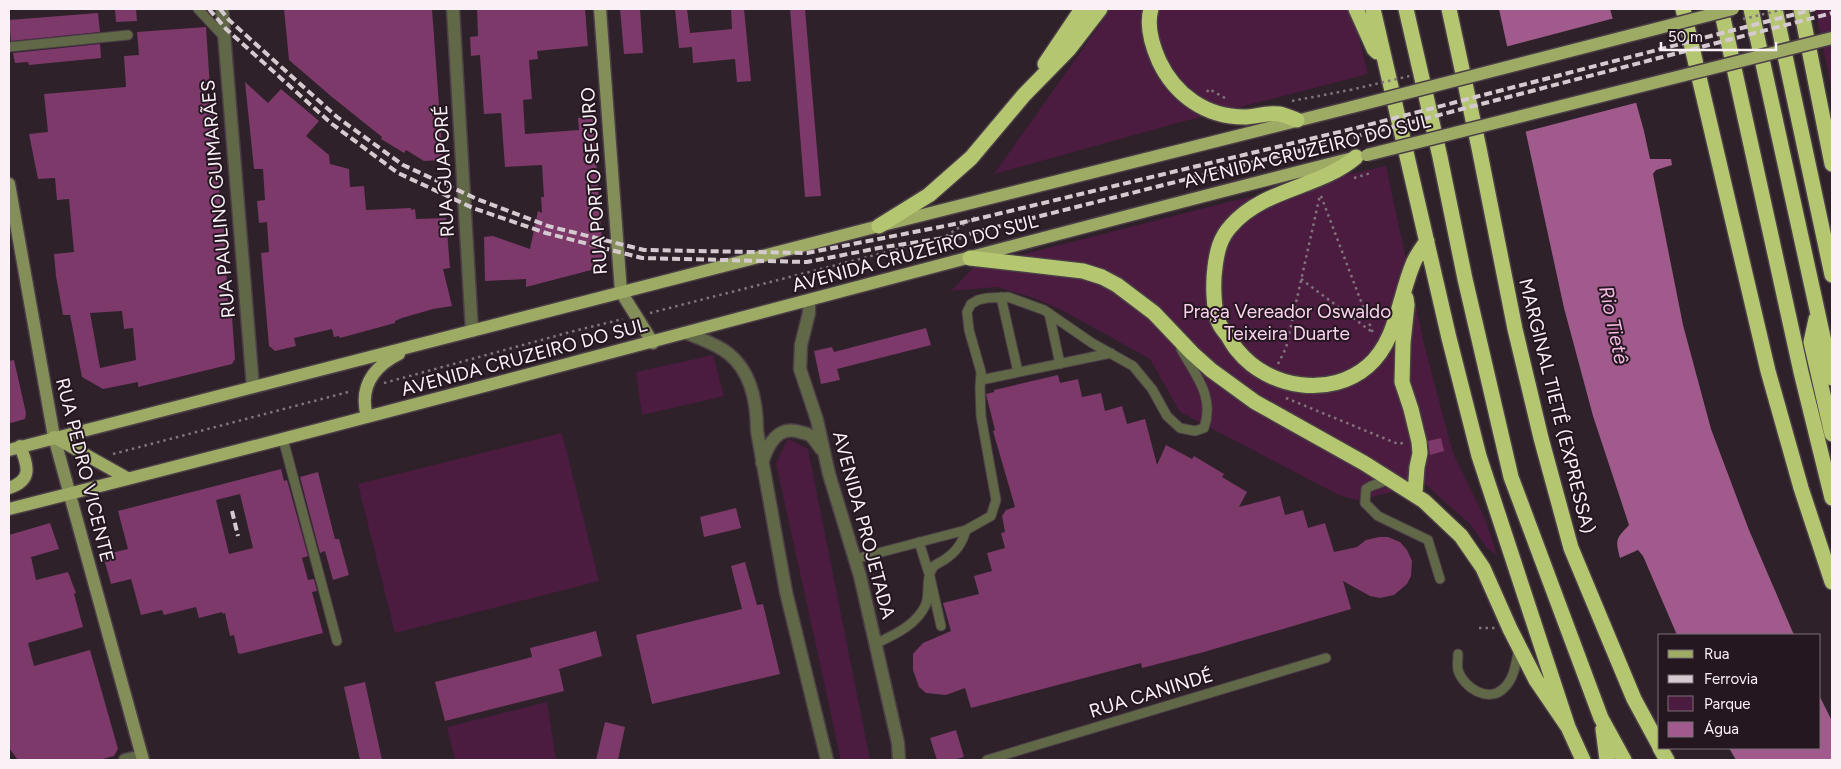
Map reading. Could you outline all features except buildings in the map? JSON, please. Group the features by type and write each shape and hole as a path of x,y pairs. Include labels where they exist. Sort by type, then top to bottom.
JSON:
{"highway":[{"path":"1024,95 1082,9"},
{"path":"879,226 930,194 971,158 1024,95 1069,49 1100,9"},
{"path":"1151,9 1148,18 1153,48 1166,75 1187,98 1198,106 1216,114 1243,117 1278,114 1297,120"},
{"path":"1356,9 1374,49 1384,58"},
{"path":"1373,9 1479,456 1568,727 1583,760"},
{"path":"1406,9 1440,157 1465,279 1511,477 1601,718 1624,760"},
{"name":"MARGINAL TIETÊ (EXPRESSA)","path":"1449,9 1515,329 1541,438 1571,548 1634,699 1658,743"},
{"path":"1683,9 1768,371 1801,488 1832,582"},
{"path":"1721,9 1801,372 1832,498"},
{"path":"1751,9 1832,378"},
{"path":"1775,9 1832,275"},
{"path":"1801,9 1830,145 1832,164"},
{"path":"1362,156 1344,168 1291,188 1253,207 1231,226 1217,248 1213,283 1219,322 1239,353 1260,370 1293,384 1314,386 1340,382 1367,367 1385,348 1413,262 1427,241"},
{"path":"970,258 1084,271 1118,285 1154,312 1192,353 1211,370 1255,402 1415,493 1461,536 1483,568 1536,680 1568,727"},
{"path":"1404,290 1407,305 1403,343 1402,382 1411,409 1420,453 1415,493"},
{"path":"1818,315 1812,342 1832,434"},
{"path":"1601,718 1607,760"}],"main road":[{"name":"AVENIDA CRUZEIRO DO SUL","path":"14,448 879,226 1297,120 1352,108 1733,9"},
{"name":"AVENIDA CRUZEIRO DO SUL","path":"9,509 1362,156 1832,38"},
{"path":"367,417 365,393 371,376 383,363 409,347"},
{"path":"54,438 127,478"},
{"path":"9,488 24,480 27,474 27,464 14,448"}],"street":[{"name":"RUA PAULINO GUIMARÃES","path":"222,9 253,387"},
{"name":"RUA GUAPORÉ","path":"453,9 472,331"},
{"name":"RUA PORTO SEGURO","path":"600,9 621,292 653,342"},
{"name":"RUA PEDRO VICENTE","path":"9,184 54,438 142,758"},
{"name":"AVENIDA PROJETADA","path":"809,300 809,313 801,344 800,369 817,420 824,454 855,559 898,743 899,760"},
{"path":"687,333 728,352 742,366 757,409 757,431 762,464 786,592 827,760"},
{"path":"762,464 772,440 782,432 794,430 810,435 824,454"},
{"path":"125,760 142,758"}],"lane":[{"path":"198,9 224,37"},
{"path":"9,46 128,35"},
{"path":"1001,297 1018,372"},
{"path":"855,559 966,530 991,516 996,500 981,416 981,372 969,330 967,312 971,304 978,300 1008,297 1048,313 1092,343 1133,366 1152,389 1167,416 1180,428 1195,431 1204,428 1208,416 1208,406 1203,389 1172,332"},
{"path":"1048,313 1060,364"},
{"path":"980,380 1111,353"},
{"path":"283,439 337,640"},
{"path":"1391,479 1366,489 1365,503 1378,516 1428,540 1440,579"},
{"path":"875,644 898,633 913,622 926,604 930,577 934,565 954,553 962,541 966,530"},
{"path":"919,542 930,577 941,626"},
{"path":"1458,654 1458,668 1466,686 1484,694 1492,694 1503,689 1512,678 1520,648"},
{"name":"RUA CANINDÉ","path":"987,760 1326,658"}],"path":[{"path":"1271,376 1286,348 1301,279 1320,194 1373,333 1301,279"},
{"path":"637,316 747,286 945,237"},
{"path":"1282,396 1398,444 1403,444 1405,439"}],"green space":[{"path":"1111,9 1352,9 1368,74 1181,122 994,174"},
{"path":"1815,9 1832,9 1832,90"},
{"name":"Praça Vereador Oswaldo Teixeira Duarte","path":"1386,166 1425,348 1453,453 1485,519 1497,555 1487,548 1470,524 1425,484 1362,501 1341,496 1180,412 1150,359 1060,309 1031,297 997,287 951,291 974,267 1232,201"},
{"path":"713,355 724,396 642,415 636,372"},
{"path":"562,433 599,581 395,633 358,484"},
{"path":"788,439 808,449 870,760 841,760 776,463"},
{"path":"547,702 556,760 455,760 447,727"}],"water":[{"name":"Rio Tietê","path":"1499,9 1610,9 1650,159 1671,159 1672,165 1656,170 1653,174 1683,325 1711,429 1749,530 1794,634 1677,634 1643,556 1638,550 1620,558 1617,543 1621,533 1629,525 1593,416 1564,308"},
{"path":"1821,699 1832,721 1832,760 1736,760 1730,749 1821,749"}],"pier":[{"path":"1615,18 1639,102 1524,132 1505,47"}],"railway":[{"path":"209,9 226,29 332,124 398,173 473,208 546,233 642,258 807,262 884,247 965,235 1362,135 1832,13"},
{"path":"220,9 229,20 337,117 403,165 477,199 548,226 644,250 807,253 960,223 1360,127 1815,9"},
{"path":"232,511 238,536"}]}
